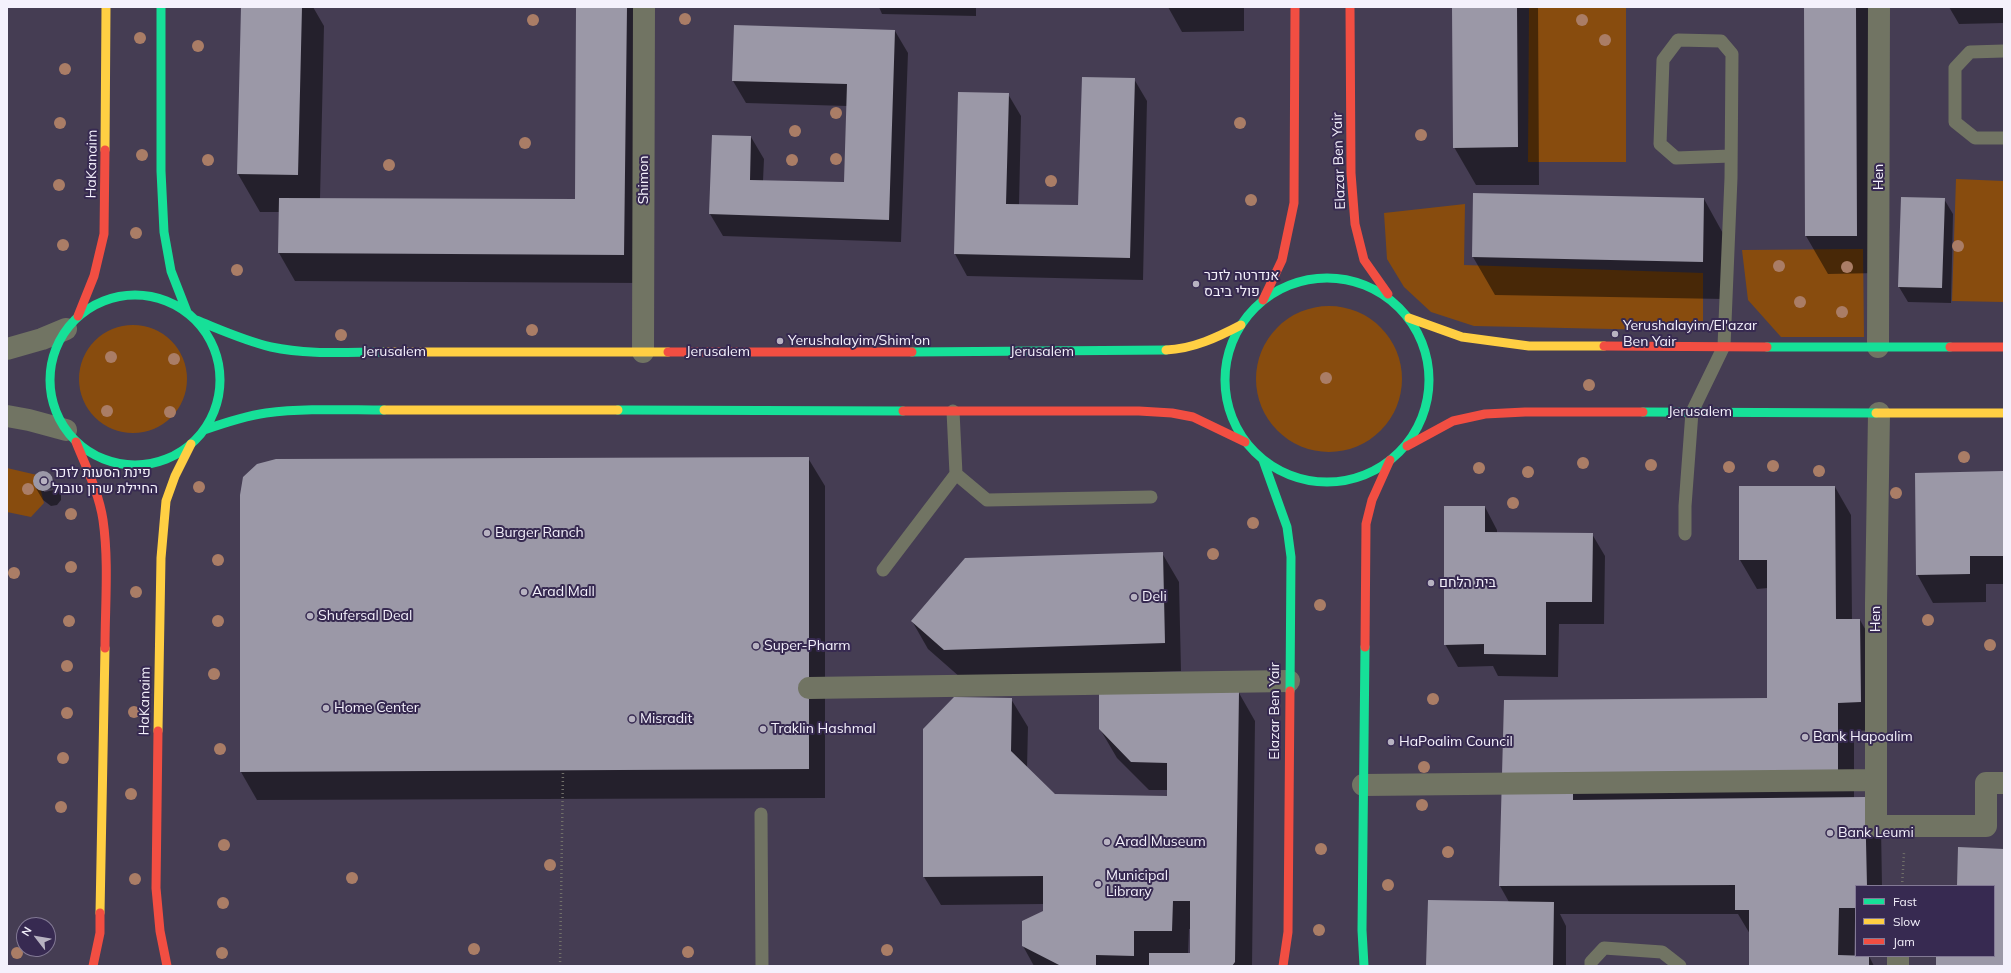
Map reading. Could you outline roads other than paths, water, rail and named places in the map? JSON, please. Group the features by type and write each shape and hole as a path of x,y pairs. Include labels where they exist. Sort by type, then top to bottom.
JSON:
{"street":[{"name":"HaKanaim","path":"71,436 56,411 50,390 50,376 56,348 90,292 98,268 104,234 106,7"},
{"path":"161,7 161,171 164,232 171,271 187,312"},
{"name":"Shimon","path":"643,352 644,7"},
{"path":"1263,300 1282,260 1294,203 1295,7"},
{"name":"Elazar Ben Yair","path":"1350,7 1351,173 1355,224 1364,260 1395,303"},
{"name":"Hen","path":"1878,347 1880,7"},
{"path":"1330,277 1365,285 1381,293 1395,303 1409,318 1420,336 1426,354 1430,374 1424,413 1416,431 1404,447 1390,460 1364,476 1334,483 1311,481 1289,476 1262,460 1245,442 1236,427 1225,393 1227,358 1241,325 1251,311 1263,300 1294,282 1330,277"},
{"path":"7,349 42,339 72,323 97,303 120,296 143,295 161,299 187,312 196,320 208,336 216,354 220,373 219,393 213,412 204,430 193,442 172,456 147,464 121,464 97,456 71,436 29,420 7,416"},
{"path":"1409,318 1462,338 1529,346 2004,347"},
{"name":"Jerusalem","path":"196,320 242,338 272,347 308,352 1137,352 1176,350 1214,339 1241,325"},
{"path":"204,430 234,420 266,413 304,410 1139,411 1172,413 1193,417 1245,442"},
{"name":"Jerusalem","path":"1404,447 1453,421 1485,414 1526,412 2004,413"},
{"name":"Hen","path":"1879,413 1876,603 1876,826 1986,826 1986,783 2004,783"},
{"path":"71,436 94,485 103,519 106,556 100,933 93,966"},
{"name":"HaKanaim","path":"167,966 160,931 156,888 160,558 166,501 175,476 193,442"},
{"name":"Elazar Ben Yair","path":"1262,460 1287,527 1291,557 1288,932 1283,966"},
{"path":"1364,966 1362,930 1366,524 1372,500 1390,460"},
{"path":"809,688 1289,681"},
{"path":"1363,785 1876,780"}],"lane":[{"path":"1684,534 1692,412 1724,346 1731,156 1732,54 1720,41 1678,40 1663,60 1660,144 1676,158 1731,156"},
{"path":"2004,51 1970,52 1955,68 1956,122 1975,138 2004,138"},
{"path":"883,570 956,474 953,411"},
{"path":"956,474 987,500 1151,497"},
{"path":"762,814 762,966"},
{"path":"1591,966 1591,962 1604,948 1662,952 1680,966"}],"place":[{"name":"אנדרטה לזכר פולי ביבס","path":"1196,284"},
{"name":"Yerushalayim/El'azar Ben Yair","path":"1615,334"},
{"name":"Yerushalayim/Shim'on","path":"780,341"},
{"name":"פינת הסעות לזכר החיילת שרון טובול","path":"44,481"},
{"name":"Burger Ranch","path":"487,533"},
{"name":"בית הלחם","path":"1431,583"},
{"name":"Arad Mall","path":"524,592"},
{"name":"Deli","path":"1134,597"},
{"name":"Shufersal Deal","path":"310,616"},
{"name":"Super-Pharm","path":"756,646"},
{"name":"Home Center","path":"326,708"},
{"name":"Misradit","path":"632,719"},
{"name":"Traklin Hashmal","path":"763,729"},
{"name":"Bank Hapoalim","path":"1805,737"},
{"name":"HaPoalim Council","path":"1391,742"},
{"name":"Bank Leumi","path":"1830,833"},
{"name":"Arad Museum","path":"1107,842"},
{"name":"Municipal Library","path":"1098,884"}]}
